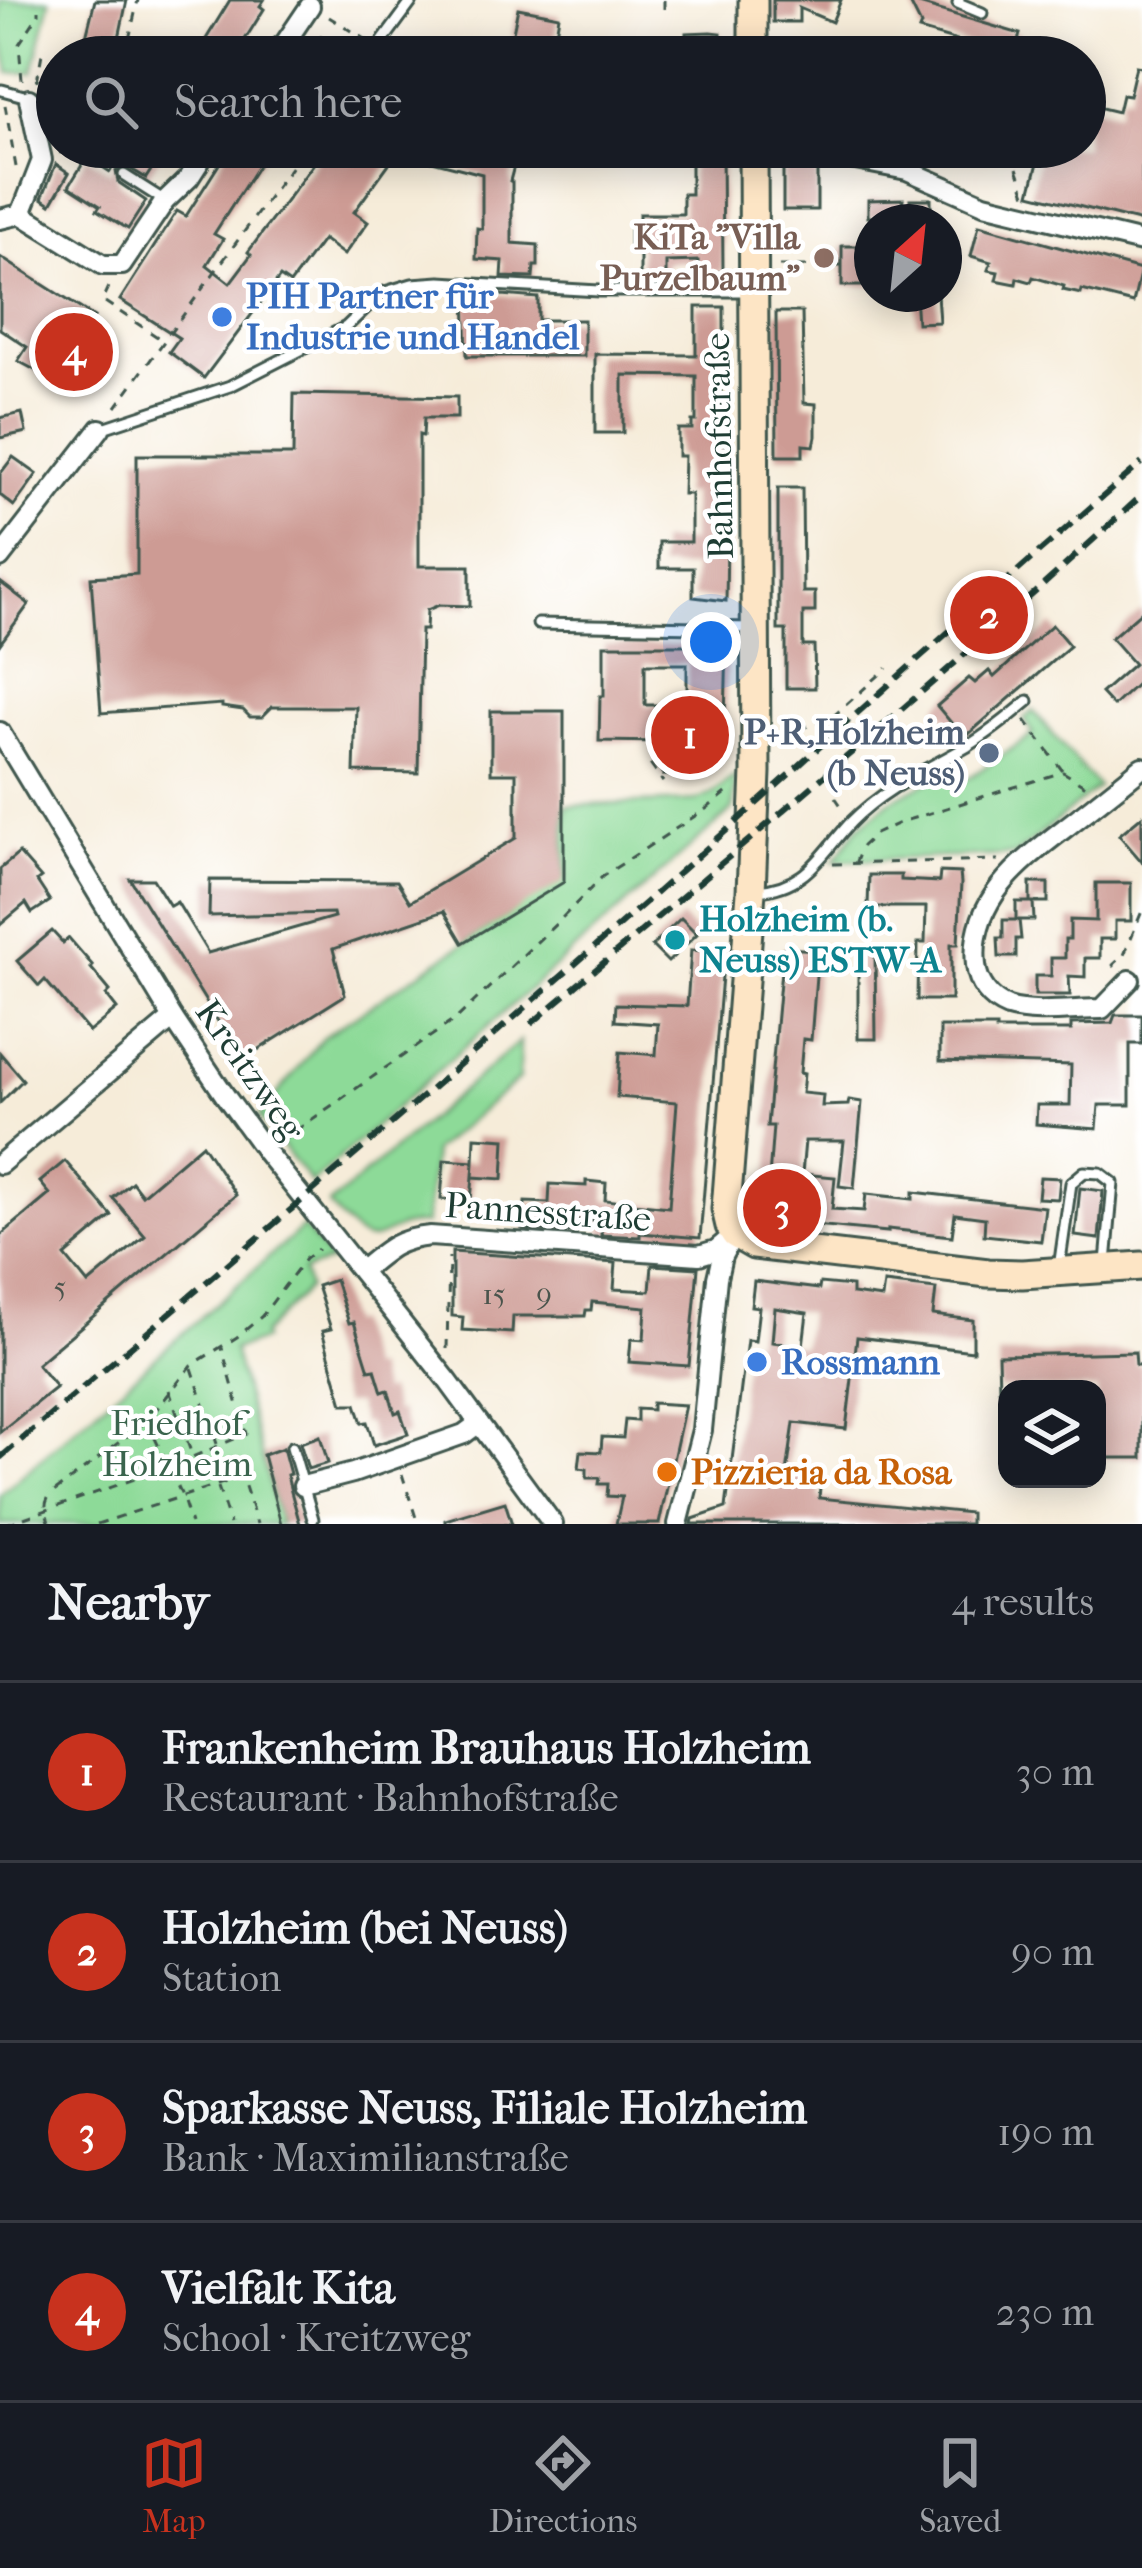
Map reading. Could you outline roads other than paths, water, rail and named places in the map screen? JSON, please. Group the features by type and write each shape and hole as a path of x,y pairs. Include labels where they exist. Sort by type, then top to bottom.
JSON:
{"main road":[{"path":"753,0 753,36"},
{"name":"Bahnhofstraße","path":"735,1234 726,1209 751,892 757,741 753,168"},
{"path":"735,1234 754,1245 988,1273 1129,1265"}],"street":[{"path":"286,0 306,12 290,36"},
{"path":"29,98 36,131"},
{"path":"21,214 39,168"},
{"path":"0,219 21,214 103,265 117,267 126,262 165,201 195,168"},
{"path":"897,168 971,200 1142,242"},
{"path":"0,558 100,429"},
{"name":"Kreitzweg","path":"0,732 173,1018 266,1152 448,1381 553,1524"},
{"path":"1130,980 1102,1009 1022,1009 994,999 983,988 975,957 980,920 998,886 1023,860 1142,767"},
{"path":"0,1164 173,1018"},
{"name":"Pannesstraße","path":"361,1271 394,1244 410,1238 699,1255 716,1250 735,1234"},
{"name":"Bahnhofstraße","path":"678,1524 702,1430 719,1266 735,1234"},
{"path":"303,1486 464,1434 479,1423"}],"lane":[{"path":"387,36 413,0"},
{"path":"959,0 982,13"},
{"path":"2,90 36,100"},
{"path":"122,173 165,201"},
{"path":"100,429 230,386 346,327 385,292 412,284 599,291 753,279"},
{"path":"538,624 758,628"},
{"path":"751,892 790,885 883,794 972,744 1028,701"},
{"path":"1059,1272 1071,1183 1084,1172 1100,1173 1113,1183 1129,1265"},
{"path":"292,1447 313,1519"}],"railway":[{"path":"0,1458 568,970 1142,463"},
{"path":"531,1024 916,697 1142,495"}],"place":[{"name":"KiTa \"Villa Purzelbaum\"","path":"824,258"},
{"name":"PIH Partner für Industrie und Handel","path":"222,317"},
{"name":"Vielfalt Kita","path":"74,352"},
{"name":"Holzheim (bei Neuss)","path":"989,615"},
{"name":"Frankenheim Brauhaus Holzheim","path":"690,735"},
{"name":"P+R,Holzheim (b Neuss)","path":"989,753"},
{"name":"Holzheim (b. Neuss) ESTW-A","path":"675,940"},
{"name":"Sparkasse Neuss, Filiale Holzheim","path":"782,1208"},
{"name":"Rossmann","path":"757,1362"},
{"name":"Pizzieria da Rosa","path":"667,1472"}],"park label":[{"name":"Friedhof Holzheim","path":"177,1444"}]}
